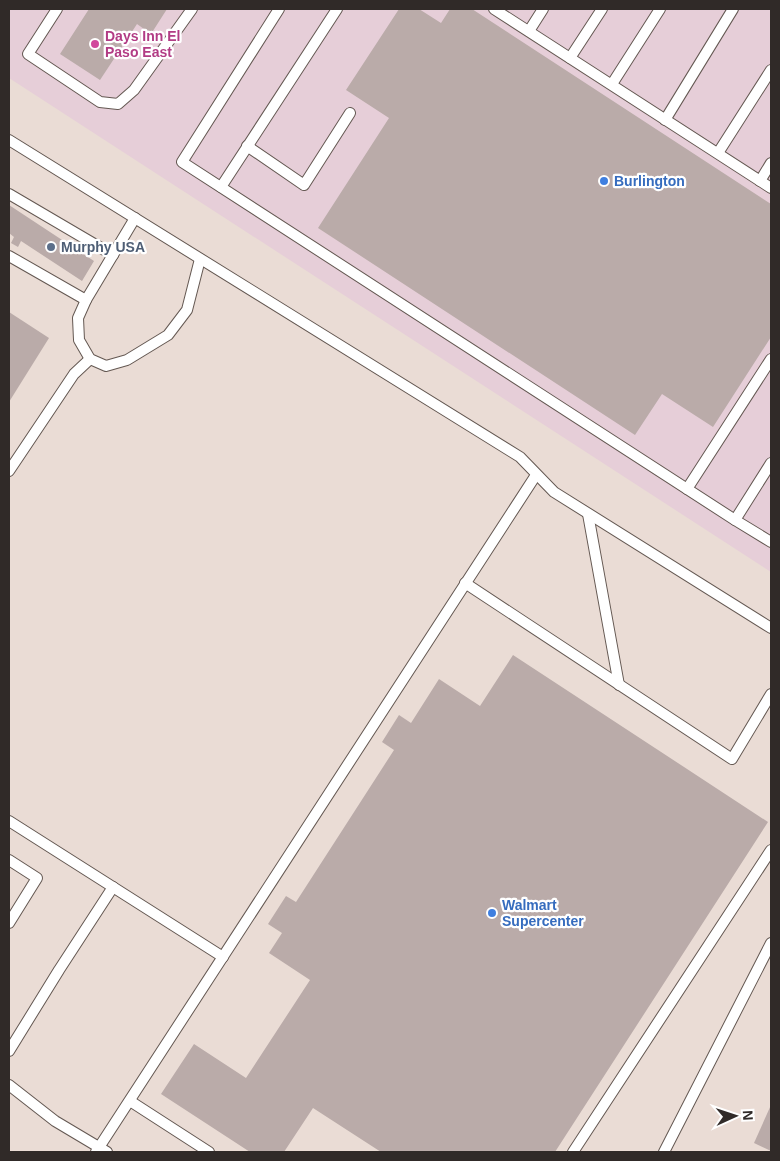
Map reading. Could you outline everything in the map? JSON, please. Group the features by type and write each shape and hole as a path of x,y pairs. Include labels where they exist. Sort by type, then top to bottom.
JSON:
{"lane":[{"path":"57,9 28,54 100,102 118,104 134,90 192,9"},
{"path":"279,9 182,162 771,542"},
{"path":"221,187 337,9"},
{"path":"494,9 771,188"},
{"path":"529,31 543,9"},
{"path":"570,58 602,9"},
{"path":"612,84 660,9"},
{"path":"665,120 733,9"},
{"path":"718,153 771,70"},
{"path":"247,146 304,185 350,113"},
{"path":"9,140 520,457 554,492 771,628"},
{"path":"760,181 771,163"},
{"path":"9,194 113,255"},
{"path":"135,218 86,300 78,318 79,340 90,359 106,366 127,360 168,335 187,310 200,259"},
{"path":"9,256 86,300"},
{"path":"9,471 74,374 90,359"},
{"path":"687,489 771,359"},
{"path":"735,520 771,463"},
{"path":"9,1085 55,1121 101,1151 130,1101 536,475"},
{"path":"588,514 619,685"},
{"path":"465,584 732,759 771,694"},
{"path":"9,821 223,957"},
{"path":"572,1152 771,850"},
{"path":"9,860 37,878 9,923"},
{"path":"9,1051 54,977 113,887"},
{"path":"664,1152 771,943"},
{"path":"130,1101 209,1152"}],"shaded area":[{"path":"9,9 771,9 771,572 9,78"}],"building":[{"name":"Days Inn El Paso East","path":"89,9 167,9 151,34 137,24 100,80 60,54"},
{"path":"399,9 419,9 441,23 450,9 472,9 771,204 771,337 713,427 662,394 635,435 318,228 389,118 346,90"},
{"name":"Murphy USA","path":"9,205 94,261 82,281 21,241 18,247 11,243 14,237 9,233"},
{"path":"9,312 49,338 9,402"},
{"name":"Walmart Supercenter","path":"513,655 768,822 555,1152 381,1152 313,1108 284,1152 250,1152 161,1094 194,1044 246,1078 310,980 269,953 282,933 268,924 286,896 296,902 394,750 382,742 399,715 411,723 439,679 480,706"},
{"path":"771,1105 771,1151 754,1143"}],"place":[{"name":"Days Inn El Paso East","path":"95,44"},
{"name":"Burlington","path":"604,181"},
{"name":"Murphy USA","path":"51,247"},
{"name":"Walmart Supercenter","path":"492,913"}]}
